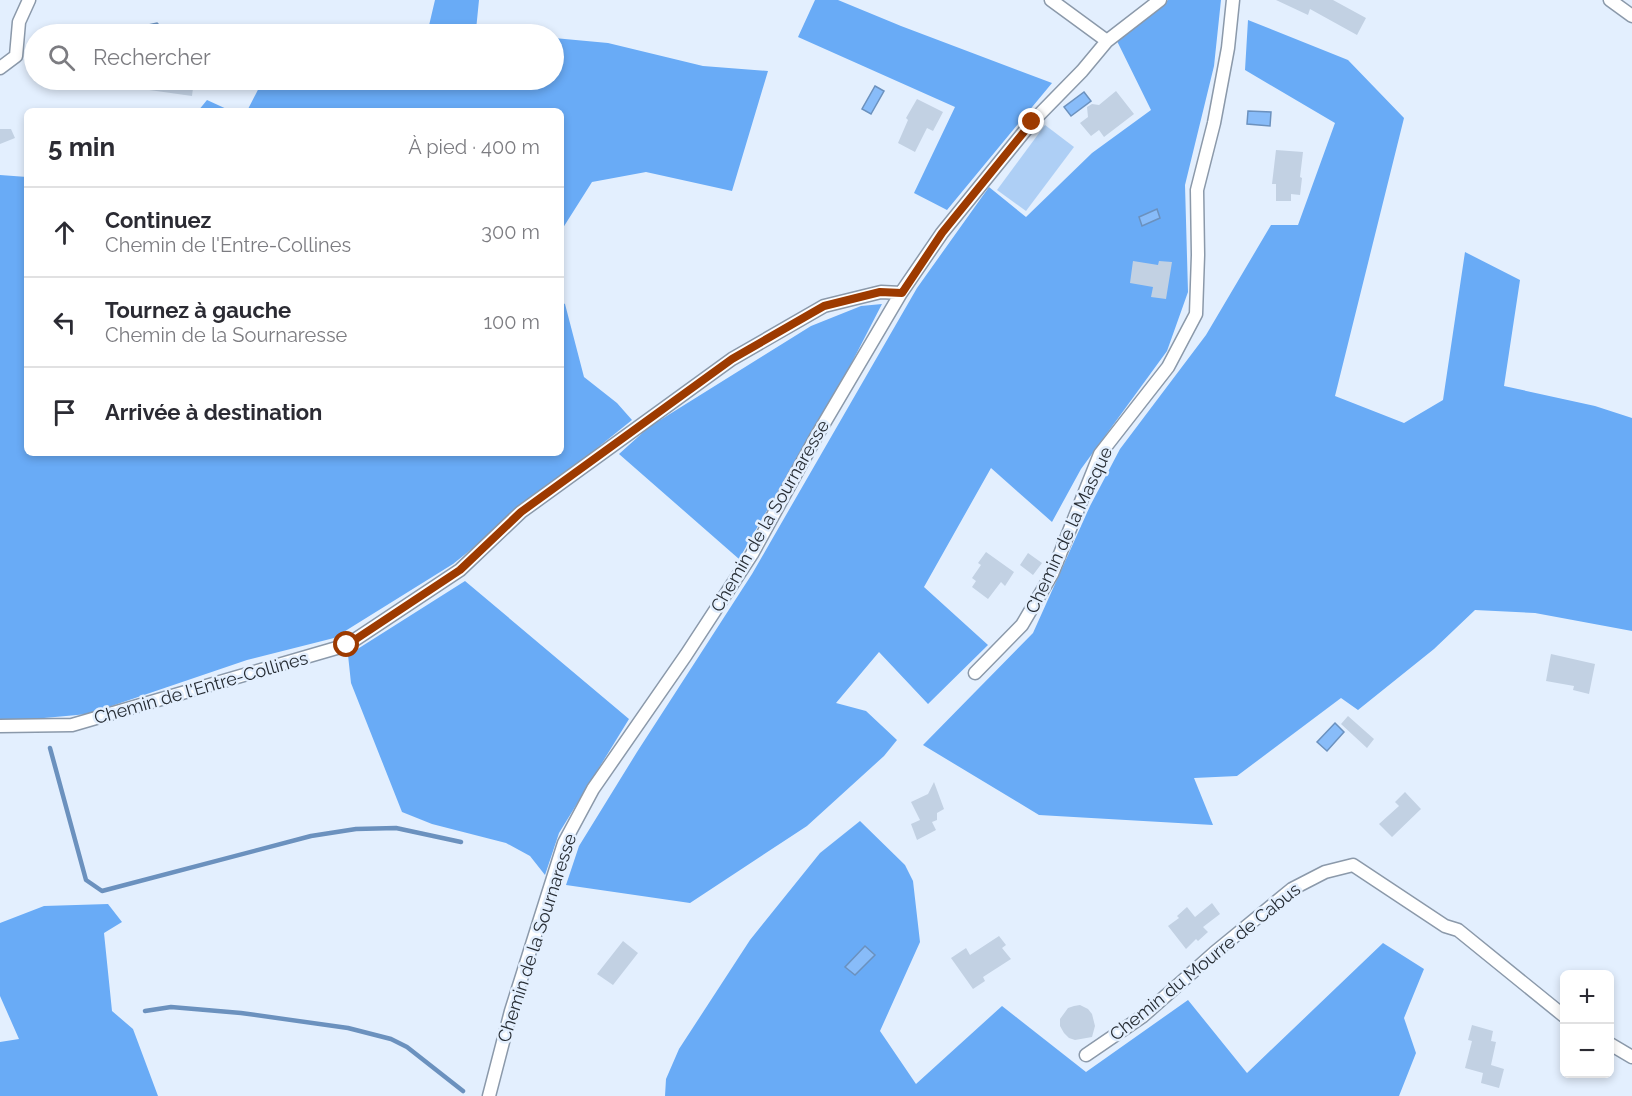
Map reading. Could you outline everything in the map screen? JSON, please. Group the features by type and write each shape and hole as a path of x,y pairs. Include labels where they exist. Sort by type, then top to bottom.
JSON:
{"street":[{"path":"0,68 16,56 19,22 29,0"},
{"path":"1051,0 1107,41"},
{"name":"Chemin de la Sournaresse","path":"489,1096 511,1011 564,843 593,789 686,655 752,554 816,437 902,293 942,233 1032,122 1082,71 1107,41 1160,0"},
{"name":"Chemin de la Masque","path":"975,673 1022,625 1052,574 1100,454 1168,367 1196,314 1197,190 1214,123 1228,48 1233,0"},
{"path":"1610,0 1632,16"},
{"name":"Chemin de l'Entre-Collines","path":"0,726 72,726 347,645 460,570 521,512 732,359 824,306 880,292 902,293"},
{"name":"Chemin du Mourre de Cabus","path":"1086,1055 1143,1016 1214,953 1292,889 1325,872 1353,865 1446,926 1458,930 1560,1012"},
{"path":"1614,1046 1632,1057"}],"shaded area":[{"path":"435,0 479,0 477,24 429,24"},
{"path":"815,0 838,0 1052,83 947,210 914,193 955,107 798,37"},
{"path":"1168,0 1221,0 1214,66 1185,185 1188,292 1167,351 1081,469 1052,522 991,468 924,587 988,645 928,704 879,652 836,703 866,711 897,740 884,756 807,826 690,903 566,885 579,846 752,574 917,288 989,187 1026,217 1092,153 1151,110 1116,39"},
{"path":"1248,20 1348,60 1404,118 1335,396 1404,423 1443,400 1465,252 1520,280 1504,386 1595,406 1632,418 1632,631 1535,613 1475,610 1434,649 1358,710 1341,698 1237,776 1194,778 1213,825 1039,815 923,745 1033,633 1090,506 1120,449 1206,335 1271,225 1298,225 1335,123 1245,70"},
{"path":"564,39 608,43 703,66 768,71 732,191 646,172 592,182 564,226 564,108 249,108 258,90 564,90"},
{"path":"875,86 884,91 871,114 862,109"},
{"path":"1084,92 1091,101 1071,116 1064,107"},
{"path":"207,100 224,108 200,108"},
{"path":"1248,111 1271,112 1270,126 1247,124"},
{"path":"1045,125 1074,147 1026,211 997,190"},
{"path":"0,175 24,177 24,456 564,456 565,304 584,377 617,403 632,420 453,564 334,638 247,660 88,714 0,722"},
{"path":"1157,209 1160,218 1142,226 1139,217"},
{"path":"882,304 849,368 739,559 619,454 649,427 811,326 861,306"},
{"path":"465,581 629,719 559,833 545,875 530,856 506,843 432,824 402,812 351,683 348,655"},
{"path":"1335,723 1344,732 1327,751 1317,742"},
{"path":"860,821 905,865 913,881 920,942 880,1031 916,1084 1002,1006 1086,1072 1188,1000 1247,1073 1383,943 1424,969 1404,1018 1416,1053 1399,1096 665,1096 666,1079 679,1049 750,940 820,853"},
{"path":"108,904 122,922 104,933 112,1011 133,1029 158,1096 0,1096 0,1042 19,1039 0,996 0,923 44,906"},
{"path":"865,946 875,955 855,975 845,967"}],"building":[{"path":"1276,0 1333,0 1366,18 1357,35 1310,9 1308,15"},
{"path":"149,90 193,90 192,96"},
{"path":"1116,91 1134,114 1104,137 1099,130 1091,136 1080,123 1088,117 1087,107 1092,104 1099,105"},
{"path":"917,99 943,112 933,131 927,128 915,152 898,143 908,120 906,118"},
{"path":"0,129 11,129 15,138 0,144"},
{"path":"1276,150 1303,152 1300,195 1291,194 1291,201 1276,201 1276,184 1272,184"},
{"path":"1133,261 1158,265 1159,261 1172,262 1166,299 1151,297 1153,287 1130,283"},
{"path":"986,552 1014,572 1005,586 1001,582 988,599 972,587 976,581 972,578 981,565 978,563"},
{"path":"1028,553 1042,563 1033,575 1020,565"},
{"path":"1551,654 1595,664 1589,694 1573,690 1574,686 1546,681"},
{"path":"1348,716 1374,739 1367,748 1341,724"},
{"path":"934,782 944,809 937,813 937,820 932,822 936,830 917,840 911,824 920,820 911,802 928,794"},
{"path":"1405,792 1421,809 1392,837 1379,824 1399,806 1395,802"},
{"path":"1212,903 1220,914 1203,927 1208,932 1186,949 1168,926 1179,918 1177,916 1187,907 1195,917"},
{"path":"999,936 1006,945 1002,948 1011,959 983,977 985,981 973,989 951,958 966,948 970,955"},
{"path":"623,941 638,953 613,985 597,974"},
{"path":"1080,1005 1092,1014 1095,1026 1092,1037 1075,1040 1064,1033 1060,1026 1060,1019 1068,1008"},
{"path":"1472,1025 1493,1031 1491,1041 1496,1042 1491,1065 1504,1069 1499,1088 1481,1083 1483,1073 1465,1068 1472,1041 1468,1040"}],"waterway":[{"path":"50,748 86,880 102,891 311,836 356,829 396,828 461,842"},
{"path":"145,1011 171,1007 241,1013 348,1028 391,1039 407,1047 463,1091"}],"route":[{"path":"347,645 460,570 521,512 732,359 824,306 880,292 902,293 942,233 1032,122"}]}
